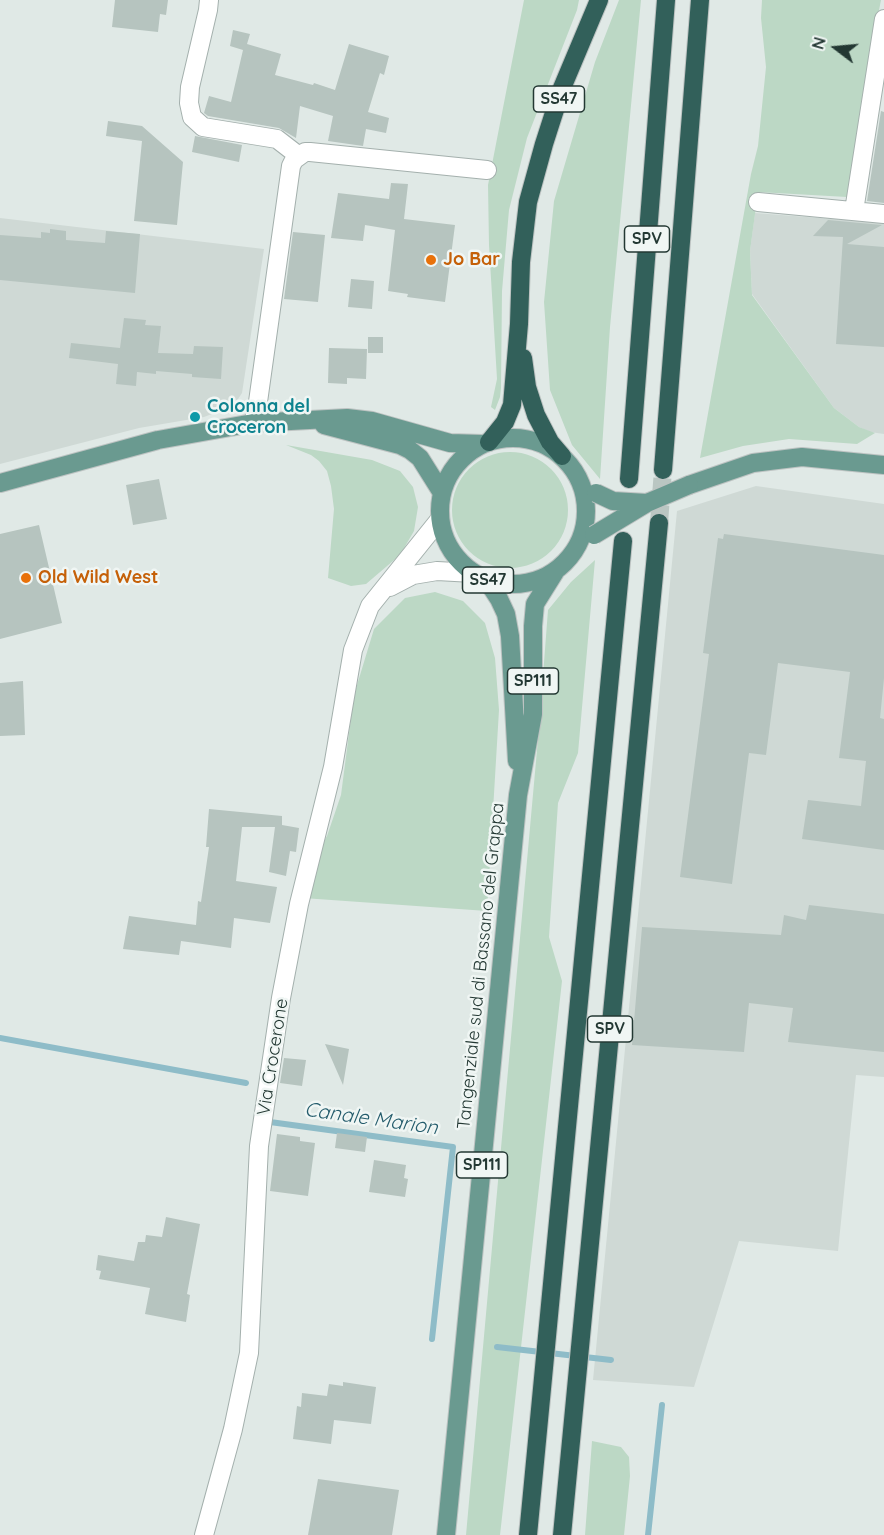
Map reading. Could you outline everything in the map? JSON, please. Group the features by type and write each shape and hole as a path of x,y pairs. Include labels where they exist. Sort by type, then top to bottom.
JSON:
{"highway":[{"name":"Tangenziale sud di Bassano del Grappa","path":"486,443 505,422 512,405 519,324 521,262 528,202 562,88 599,0"},
{"name":"SPV","path":"629,479 666,0"},
{"name":"SPV","path":"663,470 700,0"},
{"name":"Tangenziale sud di Bassano del Grappa","path":"519,324 525,374 533,406 546,436 562,456"},
{"name":"SPV","path":"562,1535 659,523"},
{"name":"SPV","path":"528,1535 623,541"}],"main road":[{"path":"0,483 158,440 253,423 347,418 372,420 450,443 486,443"},
{"path":"304,421 400,445 410,450 420,458 442,493"},
{"name":"Tangenziale sud di Bassano del Grappa","path":"446,1535 518,795 533,714 535,604 555,572 586,540 586,500 579,478 572,466 546,445 528,439 508,438 486,443 469,452 457,464 442,493 440,519 451,550 461,563 480,576 499,599 506,614 510,636 518,795"},
{"name":"SS47","path":"586,540 647,503 689,485 753,463 802,456 884,465"},
{"name":"SS47","path":"579,478 596,493 613,501 647,503"},
{"name":"Tangenziale sud di Bassano del Grappa","path":"480,576 509,585 533,582 555,572"}],"street":[{"path":"209,0 190,87 189,103 192,117 203,127 277,139 299,156"},
{"path":"854,211 884,19"},
{"path":"253,423 257,409 291,166 299,156 310,152 487,170"},
{"path":"758,202 884,214"},
{"name":"Via Crocerone","path":"204,1535 233,1430 249,1353 259,1146 298,904 333,767 352,650 370,606 386,589 440,519"},
{"name":"Via Crocerone","path":"386,589 413,574 437,571 480,576"}],"shaded area":[{"path":"755,213 884,223 884,434 870,432 859,427 834,408 752,294 750,251"},
{"path":"0,218 264,249 242,393 238,399 220,411 204,417 139,428 0,464"},
{"path":"756,486 884,504 884,1077 856,1075 838,1251 739,1241 694,1387 593,1380 677,511"}],"green space":[{"path":"524,0 579,0 527,138 509,210 502,291 501,388 495,410 491,407 497,379 488,185"},
{"path":"619,0 641,0 610,327 600,479 572,445 550,390 544,302 554,201 595,62"},
{"path":"762,0 881,0 863,92 847,197 758,192 750,251 752,295 834,408 859,427 875,433 857,444 789,439 743,446 700,458 758,146 766,67 761,18"},
{"path":"286,445 372,460 400,471 413,487 418,507 414,531 400,555 366,584 351,586 328,578 334,509 327,471 311,455"},
{"path":"510,452 532,457 551,469 563,488 568,510 563,532 551,551 532,563 510,568 488,563 469,551 457,532 452,510 457,488 469,469 488,457"},
{"path":"595,560 578,753 558,803 549,937 562,981 500,1535 466,1535 548,610 571,582"},
{"path":"435,592 463,601 485,623 495,658 499,710 487,911 303,898 312,861 327,836 341,795 354,695 374,629 405,598"},
{"path":"592,1441 621,1447 629,1457 630,1476 624,1535 585,1535"}],"building":[{"path":"115,0 168,0 166,15 160,14 158,32 112,27"},
{"path":"233,30 250,34 247,44 281,54 275,75 335,90 349,44 389,56 384,75 380,73 368,112 389,118 386,133 366,129 363,146 328,141 333,116 300,106 296,138 279,128 208,116 204,113 209,96 231,102 243,50 230,46"},
{"path":"881,111 884,112 884,203 867,201"},
{"path":"108,121 142,126 183,162 177,225 134,221 142,141 106,136"},
{"path":"195,136 242,145 239,162 192,152"},
{"path":"391,183 408,184 404,219 455,225 445,302 407,297 408,294 388,291 395,230 365,225 363,241 331,238 338,193 389,199"},
{"path":"828,220 882,225 847,244 884,247 884,347 836,344 843,237 813,236"},
{"path":"50,229 66,231 66,240 105,243 106,231 140,234 135,293 0,280 0,235 41,238 41,232 50,233"},
{"path":"293,232 325,235 318,302 284,299"},
{"path":"351,279 374,281 372,309 348,307"},
{"path":"124,318 146,320 145,325 161,326 158,353 193,354 194,346 223,347 221,379 156,371 156,374 137,372 136,386 116,384 118,364 69,358 71,343 120,348"},
{"path":"368,337 383,337 383,353 368,353"},
{"path":"329,348 367,349 366,379 347,378 347,384 328,383"},
{"path":"159,479 167,519 133,525 126,485"},
{"name":"Old Wild West","path":"39,525 62,623 0,639 0,534"},
{"path":"724,534 884,555 884,678 880,718 884,719 884,850 802,839 808,800 861,806 866,761 839,758 850,672 778,663 766,755 749,753 732,884 680,877 709,654 703,653 718,538 723,539"},
{"path":"23,681 25,735 0,736 0,683"},
{"path":"209,809 282,816 282,825 299,828 296,852 290,851 286,876 269,872 275,827 242,827 236,881 277,887 270,923 234,918 231,948 181,941 179,955 123,949 129,916 196,925 198,901 201,902 209,847 206,847"},
{"path":"809,905 884,914 884,1052 788,1042 793,1008 749,1003 744,1052 632,1045 642,927 781,935 784,915 806,920"},
{"path":"325,1044 349,1049 343,1085"},
{"path":"284,1058 306,1060 302,1086 280,1083"},
{"path":"337,1133 367,1137 365,1152 335,1148"},
{"path":"277,1134 300,1137 300,1141 315,1143 308,1196 270,1191"},
{"path":"374,1160 406,1165 404,1178 408,1179 405,1197 369,1192"},
{"path":"166,1217 200,1224 187,1294 190,1295 186,1322 145,1314 150,1288 99,1279 101,1271 96,1270 98,1255 134,1261 138,1242 145,1242 146,1235 162,1237"},
{"path":"343,1382 376,1387 371,1424 334,1420 331,1444 293,1439 297,1406 301,1407 302,1393 327,1396 329,1384 343,1386"},
{"path":"318,1479 399,1490 392,1535 308,1535"}],"waterway":[{"name":"Canale Marion","path":"0,1038 246,1083"},
{"name":"Canale Marion","path":"270,1118 270,1122 453,1147 432,1339"},
{"name":"Canale Marion","path":"497,1347 611,1360"},
{"path":"648,1535 662,1405"}],"tunnel":[{"path":"659,523 663,470"}],"place":[{"name":"Jo Bar","path":"431,260"},
{"name":"Colonna del Croceron","path":"195,417"},
{"name":"Old Wild West","path":"26,578"}]}
